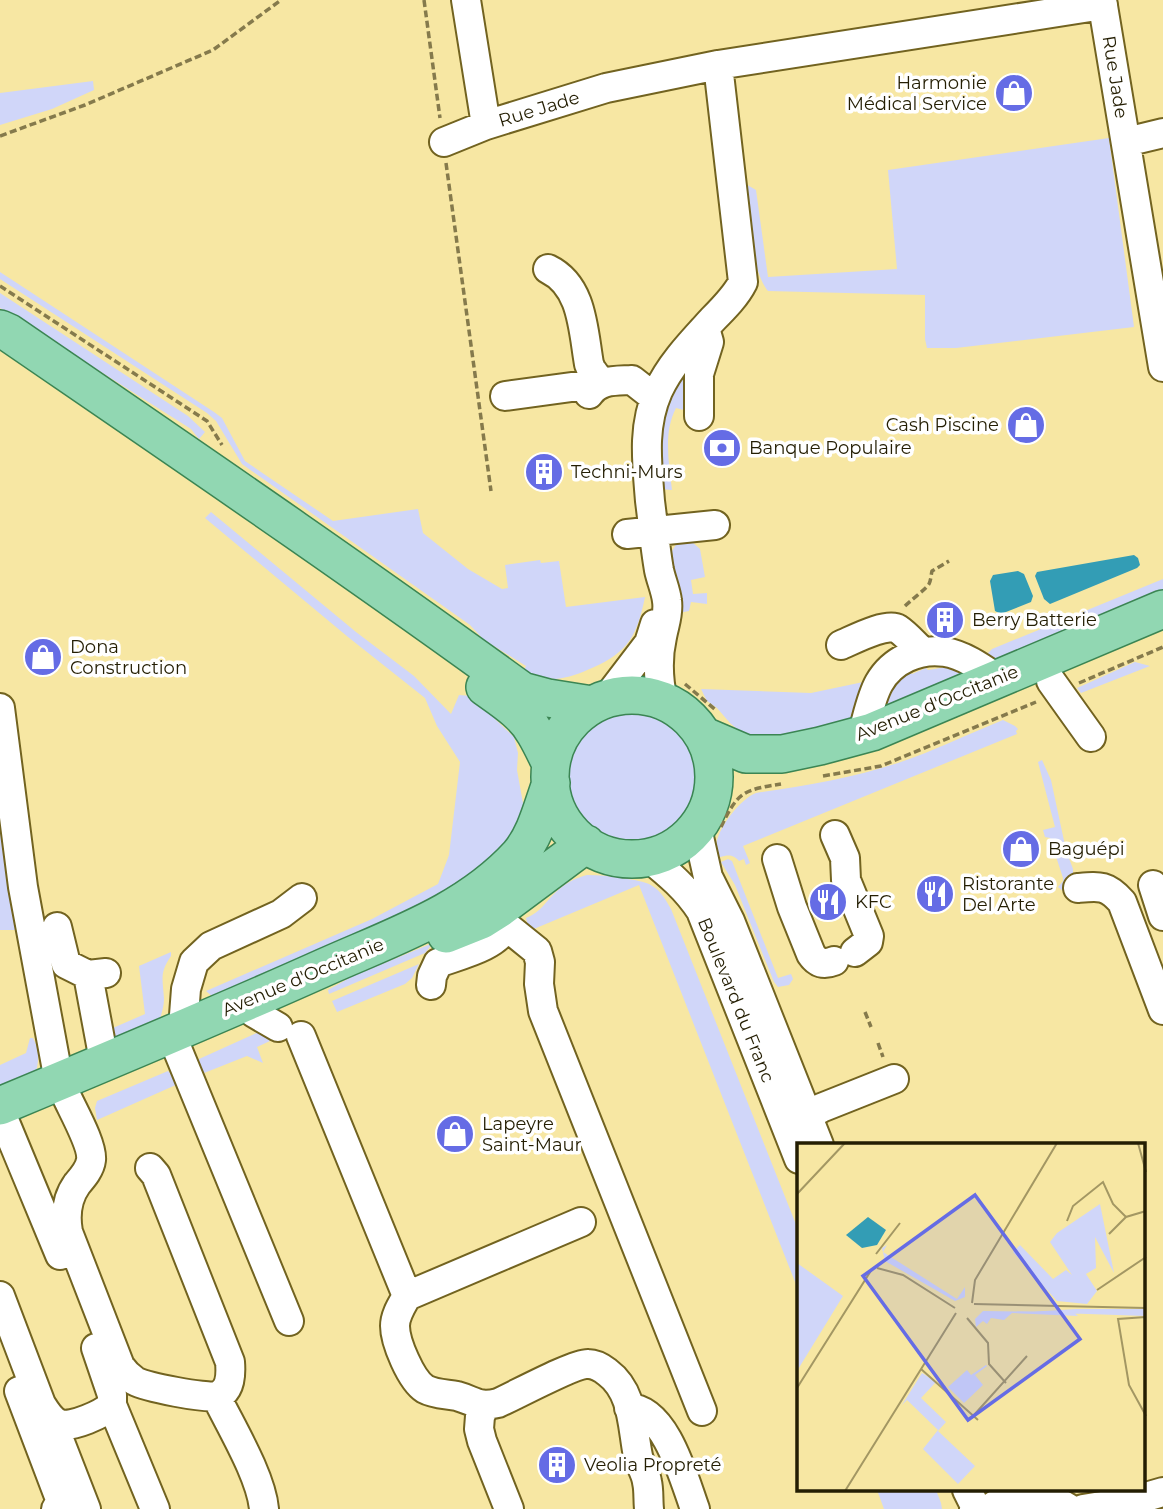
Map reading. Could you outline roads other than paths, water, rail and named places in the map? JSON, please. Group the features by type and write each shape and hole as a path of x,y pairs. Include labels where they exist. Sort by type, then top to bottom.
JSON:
{"main road":[{"path":"0,329 186,453 522,691 548,698 599,702"},
{"path":"0,338 511,705 535,732 551,773 556,806 563,819 572,832 586,844 613,856 629,859 648,857 707,831 715,778 704,736 687,715 663,701 636,695 621,695 583,711 565,730 555,749 551,773"},
{"name":"Avenue d'Occitanie","path":"704,736 746,754 782,754 873,732 1163,609"},
{"name":"Avenue d'Occitanie","path":"713,793 751,778 829,766 898,746 1055,686 1163,634"},
{"name":"Avenue d'Occitanie","path":"1,1116 419,927 466,901 500,874 531,839 551,773"},
{"name":"Avenue d'Occitanie","path":"62,1087 102,1063 180,1037 278,1025 481,920 501,918 586,844"}],"street":[{"path":"466,0 486,125"},
{"name":"Rue Jade","path":"444,142 486,125 606,88 718,65 1103,2 1163,367"},
{"path":"663,701 658,657 668,603 640,533 647,430 664,380 683,352 739,290 743,282 718,65"},
{"path":"1126,142 1163,133"},
{"path":"548,269 565,281 575,297 594,390"},
{"path":"699,416 699,374 709,342 702,331"},
{"path":"505,396 594,390 632,380 656,398"},
{"path":"640,533 715,525"},
{"path":"599,702 649,643 656,622 657,600 663,587"},
{"path":"841,645 890,627 898,629 923,652"},
{"path":"862,735 878,684 897,662 910,656 923,652 945,652 964,658 998,679"},
{"path":"1055,686 1091,737"},
{"path":"0,708 23,887 62,1087 91,1149 92,1160 75,1187 66,1209 68,1232 125,1373 146,1385 216,1396 224,1391 228,1384 231,1375 230,1362 156,1174 150,1168"},
{"name":"Boulevard du Franc","path":"707,831 708,877 730,921 817,1143"},
{"path":"777,859 792,907 814,959 827,964 845,957 868,942 869,936 846,880 845,858 835,835"},
{"name":"Boulevard du Franc","path":"648,857 691,894 701,911 797,1154"},
{"path":"1153,885 1163,916"},
{"path":"1078,888 1111,890 1122,902 1163,1010"},
{"path":"289,1321 180,1037 186,989 194,962 211,946 281,914 302,898"},
{"path":"431,985 438,963 493,942 504,930 501,918"},
{"path":"501,918 537,951 540,962 538,984 543,1011 702,1411"},
{"path":"57,927 66,964 97,974 102,1063"},
{"path":"278,1025 407,1296"},
{"path":"807,1116 890,1073"},
{"path":"1,1116 81,1304 112,1395 112,1405 155,1509"},
{"path":"581,1222 407,1296 396,1318 399,1344 414,1379 425,1389 485,1406 498,1403 587,1363 601,1367 621,1386 629,1408 638,1456 648,1483 649,1509"},
{"path":"0,1296 41,1404 51,1418 86,1509"},
{"path":"0,1345 60,1499 56,1509"},
{"path":"216,1396 254,1474 264,1509"},
{"path":"51,1418 59,1424 67,1425 96,1416 112,1405"},
{"path":"485,1406 480,1416 482,1441 509,1509"},
{"path":"629,1408 647,1412 663,1429 695,1509"},
{"path":"968,1492 974,1509"},
{"path":"989,1509 1025,1492 1044,1496 1070,1509"},
{"path":"1083,1509 1132,1502 1163,1492"}],"place":[{"name":"Harmonie Médical Service","path":"1014,93"},
{"name":"Cash Piscine","path":"1026,425"},
{"name":"Banque Populaire","path":"722,448"},
{"name":"Techni-Murs","path":"544,472"},
{"name":"Berry Batterie","path":"945,620"},
{"name":"Dona Construction","path":"43,657"},
{"name":"Baguépi","path":"1021,849"},
{"name":"Ristorante Del Arte","path":"935,894"},
{"name":"KFC","path":"828,902"},
{"name":"Lapeyre Saint-Maur","path":"455,1134"},
{"name":"Veolia Propreté","path":"557,1465"}]}
